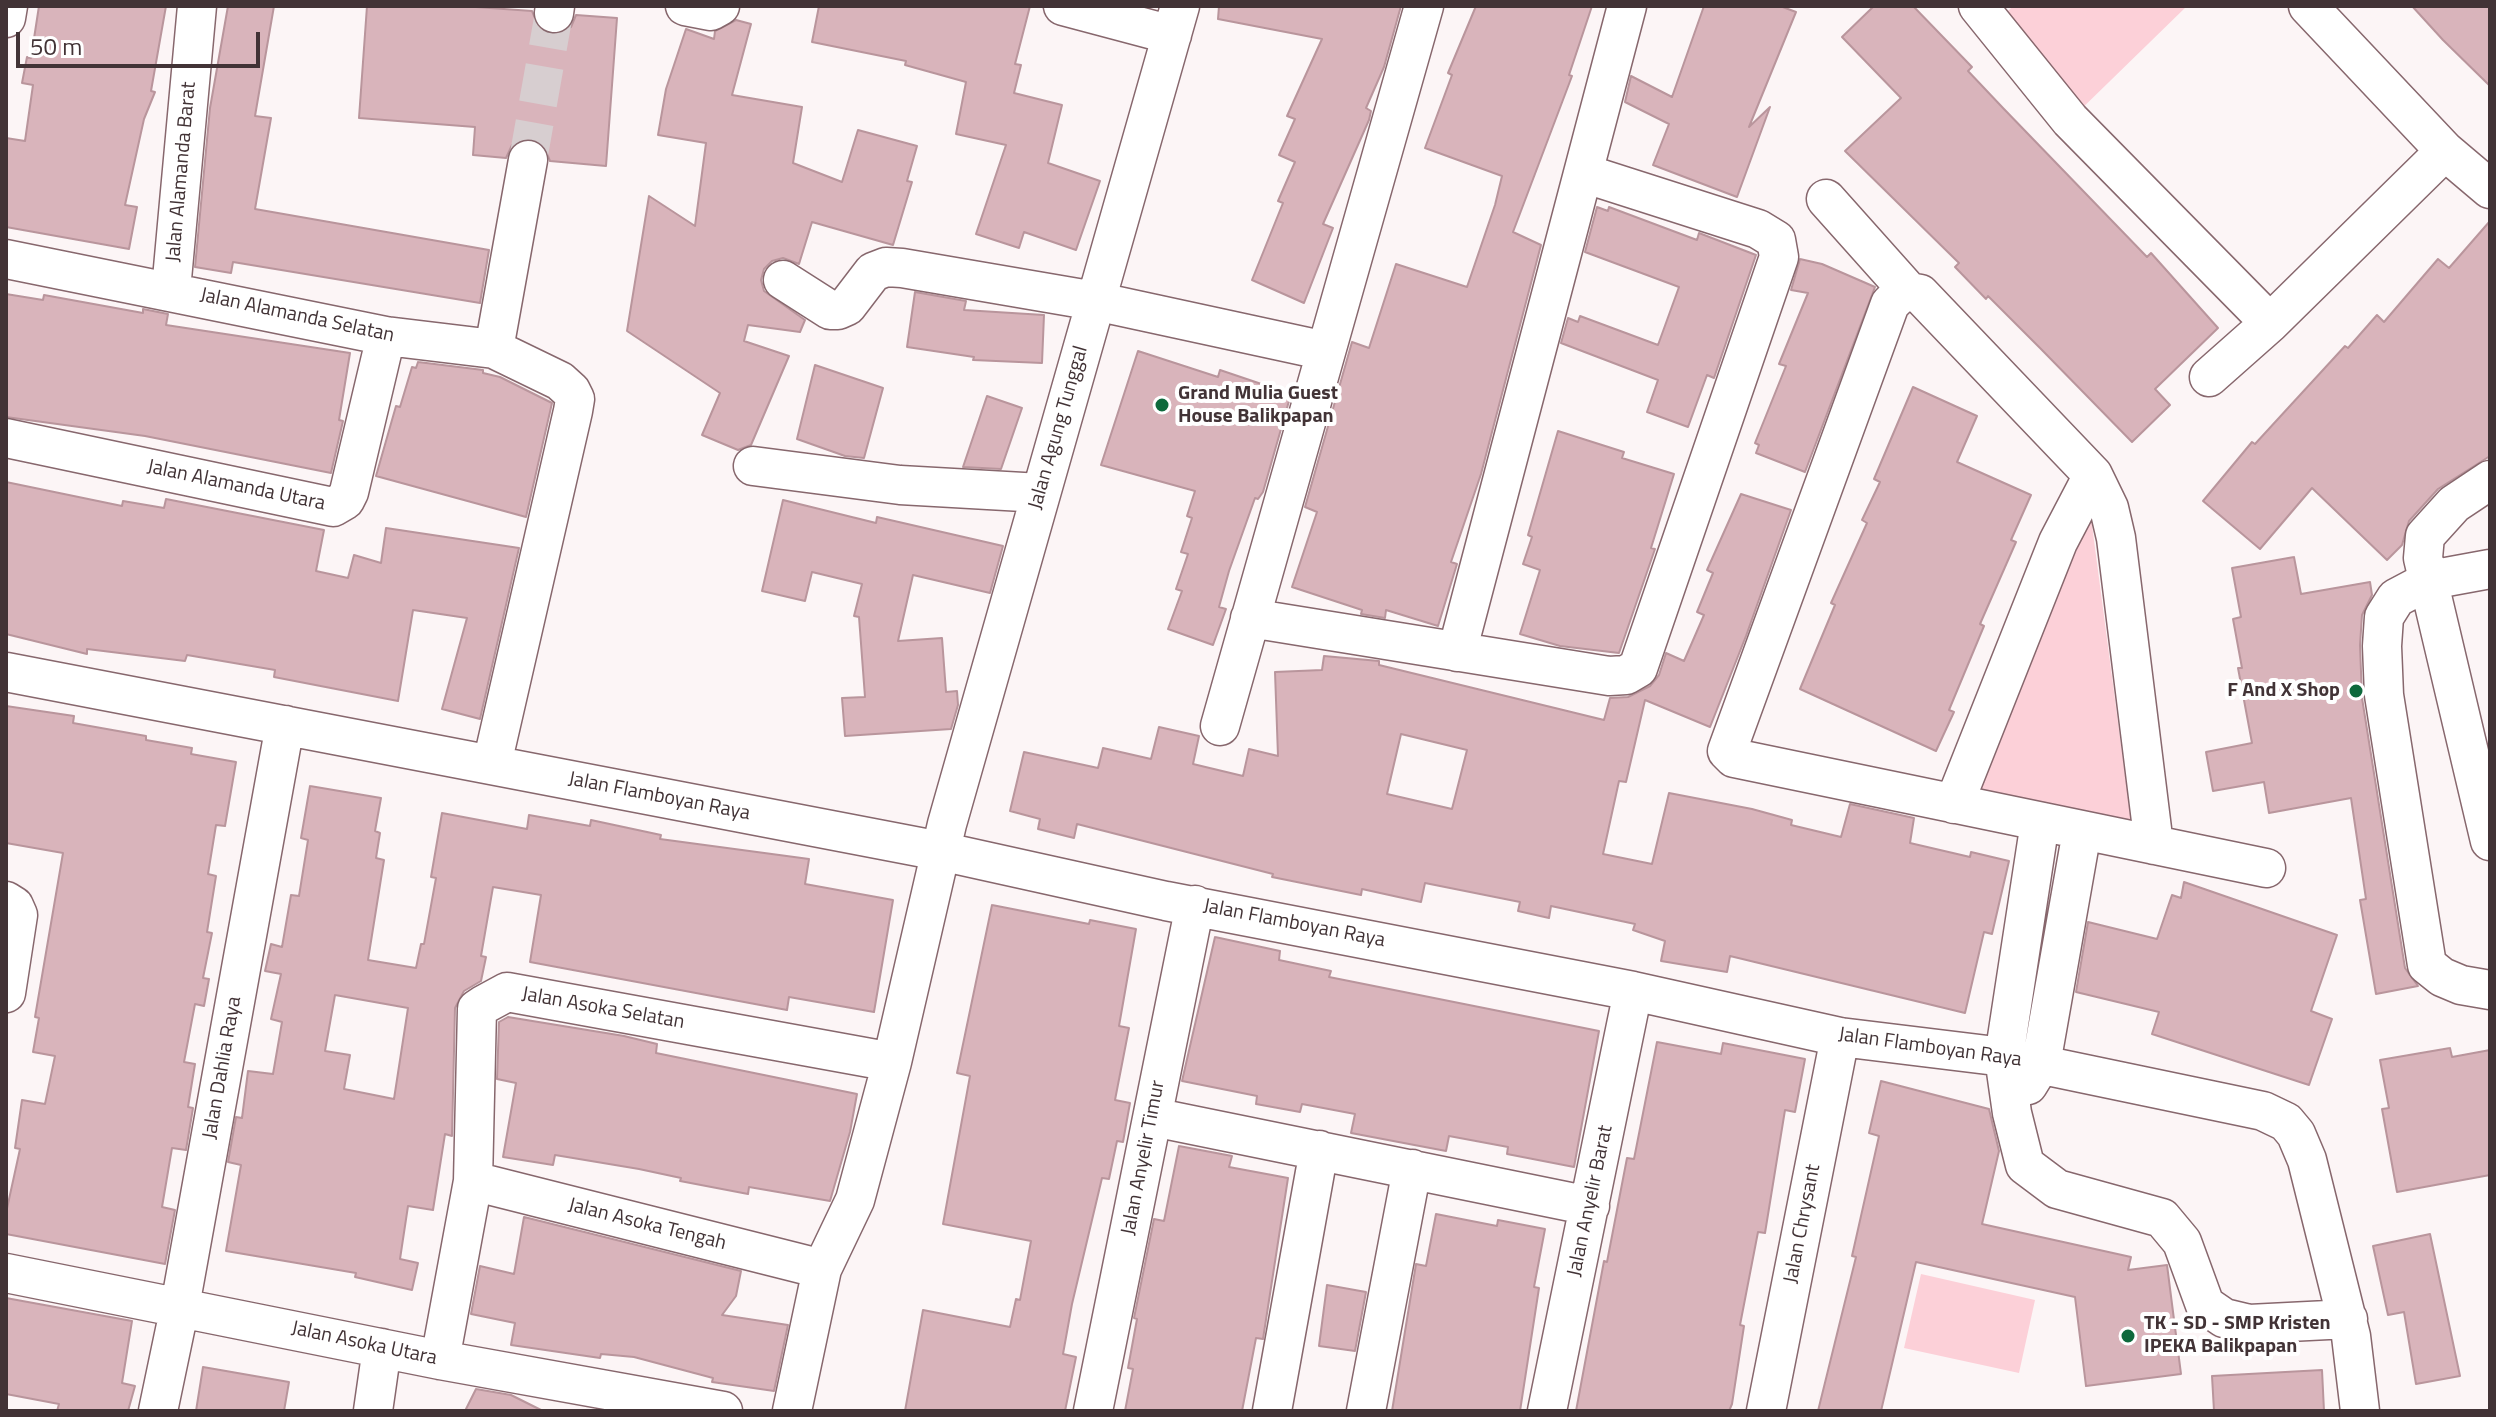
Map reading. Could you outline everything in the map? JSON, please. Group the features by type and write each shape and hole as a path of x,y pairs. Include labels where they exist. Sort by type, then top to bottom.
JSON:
{"street":[{"path":"6,18 8,6"},
{"name":"Jalan Alamanda Barat","path":"171,290 197,6"},
{"path":"685,6 711,11 720,6"},
{"path":"1063,6 1176,20"},
{"path":"1220,726 1424,6"},
{"path":"1457,652 1627,6"},
{"path":"1978,6 2070,120 2270,323"},
{"path":"2308,6 2445,151 2490,189"},
{"name":"Jalan Agung Tunggal","path":"792,1411 822,1269 855,1200 892,1062 940,851 1176,20"},
{"path":"2209,377 2270,323 2445,151"},
{"path":"494,349 528,160"},
{"path":"1250,618 1609,676 1626,675 1638,668 1779,257 1776,240 1758,229 1583,173"},
{"path":"1826,199 1909,292"},
{"name":"Jalan Alamanda Selatan","path":"6,259 386,336 494,349 560,381 575,399 492,764"},
{"path":"783,280 830,310 847,306 867,278 886,267 1095,301 1326,351"},
{"path":"2154,845 2116,538 2109,508 2093,475 1920,294 1900,294 1890,304 1727,746 1734,758 2082,831 2266,868"},
{"name":"Jalan Alamanda Utara","path":"6,438 333,507 345,500 349,492 386,336"},
{"path":"753,466 900,485 1041,493"},
{"path":"1954,804 2058,542 2093,475"},
{"path":"2490,480 2454,504 2425,536 2423,558 2490,841"},
{"path":"2490,569 2430,580 2396,598 2384,617 2384,695 2427,965 2461,985 2490,990"},
{"name":"Jalan Flamboyan Raya","path":"6,672 940,851 1195,905 1633,991 1840,1037 2023,1060 2263,1111 2286,1122 2296,1134 2307,1160 2348,1319 2360,1411"},
{"name":"Jalan Dahlia Raya","path":"158,1411 180,1306 285,725"},
{"path":"2023,1060 2040,822"},
{"path":"2082,831 2012,1113 2025,1165 2057,1189 2162,1218 2182,1242 2205,1305 2224,1318 2249,1324 2348,1319"},
{"path":"6,901 14,906 18,915 6,993"},
{"name":"Jalan Anyelir Timur","path":"1093,1411 1195,905"},
{"name":"Jalan Anyelir Barat","path":"1547,1411 1633,991"},
{"name":"Jalan Asoka Selatan","path":"440,1360 473,1181 477,1009 507,992 892,1062"},
{"name":"Jalan Chrysant","path":"1766,1411 1840,1037"},
{"path":"1153,1117 1590,1206"},
{"path":"1272,1411 1319,1150"},
{"path":"1366,1411 1412,1169"},
{"name":"Jalan Asoka Tengah","path":"473,1181 822,1269"},
{"name":"Jalan Asoka Utara","path":"6,1273 440,1360 723,1411"},
{"path":"373,1411 382,1348"}],"shaded area":[{"path":"2013,6 2187,6 2070,120 1985,34"},
{"path":"2090,510 2131,821 1979,792"},
{"path":"1921,1274 2035,1300 2019,1373 1904,1348"}],"building":[{"path":"39,6 166,6 151,91 155,92 144,119 125,205 137,207 129,249 6,227 6,138 25,141 33,85 22,83 27,57 31,58"},
{"path":"228,6 274,6 255,116 271,118 255,209 489,250 480,303 233,262 231,273 195,267 210,108"},
{"path":"367,6 462,6 532,11 540,30 552,35 571,27 576,15 617,18 606,166 550,161 543,144 531,138 512,145 506,158 473,155 475,127 359,118"},
{"path":"819,6 1030,6 1015,64 1021,65 1014,93 1062,105 1048,163 1100,181 1076,250 1024,232 1019,248 976,234 1006,145 956,134 966,82 905,65 906,61 812,42"},
{"path":"1219,6 1401,6 1384,67 1366,108 1371,111 1369,120 1323,224 1333,228 1304,303 1252,280 1283,203 1278,201 1295,162 1279,155 1295,119 1287,116 1322,39 1218,19"},
{"path":"1476,6 1592,6 1569,75 1572,76 1513,232 1541,245 1481,474 1451,562 1457,564 1438,626 1386,610 1385,618 1361,614 1362,610 1292,587 1317,512 1305,507 1352,342 1369,348 1396,264 1467,287 1495,205 1502,176 1425,148 1452,75 1448,73"},
{"path":"1704,6 1780,6 1796,12 1749,127 1770,107 1737,197 1653,165 1669,124 1625,102 1631,76 1672,97"},
{"path":"1874,6 1913,6 1972,67 1968,71 2003,108 2147,257 2151,253 2218,328 2155,389 2170,405 2132,442 1988,296 1986,299 1955,267 1959,263 1845,151 1901,98 1842,37"},
{"path":"2412,6 2490,6 2490,86 2443,40"},
{"path":"736,20 751,24 732,95 802,107 793,163 842,182 858,130 917,146 907,181 912,182 893,245 812,222 799,264 783,258 772,261 764,269 761,280 764,291 805,320 800,332 748,325 744,341 789,356 751,445 738,450 702,435 720,393 627,331 649,196 695,226 706,143 658,135 666,89 686,29 714,39 715,31"},
{"path":"1597,207 1608,211 1609,207 1697,240 1699,233 1756,255 1714,378 1707,375 1688,427 1647,412 1658,380 1561,343 1568,318 1578,322 1580,316 1658,345 1679,287 1585,252"},
{"path":"2490,221 2490,456 2438,489 2409,521 2402,545 2387,560 2312,488 2260,549 2203,501 2252,442 2255,444 2345,346 2348,348 2377,315 2384,322 2438,259 2449,268"},
{"path":"1800,259 1822,264 1875,287 1805,472 1756,453 1759,445 1755,443 1786,366 1779,364 1808,293 1791,290"},
{"path":"915,292 966,301 964,310 1044,315 1042,363 973,360 974,357 907,347"},
{"path":"6,294 43,300 44,295 143,313 143,309 168,314 166,325 350,353 339,420 343,421 331,473 145,436 6,417"},
{"path":"1138,351 1218,377 1220,370 1291,394 1263,492 1258,499 1255,498 1229,571 1219,607 1226,609 1213,645 1168,629 1182,591 1176,589 1188,554 1181,552 1192,518 1187,516 1195,491 1101,465"},
{"path":"418,362 483,370 483,373 500,377 552,403 526,517 376,476 396,406 400,407 412,367 416,368"},
{"path":"815,365 883,388 864,458 845,456 797,439"},
{"path":"1913,387 1977,416 1957,462 2031,495 2011,540 2016,542 1980,624 1984,626 1949,710 1954,712 1936,751 1800,689 1835,605 1831,603 1867,523 1862,520 1880,482 1874,479"},
{"path":"987,396 1022,408 1001,469 963,467"},
{"path":"1558,431 1624,452 1622,458 1674,474 1651,548 1655,549 1619,653 1560,646 1520,634 1540,570 1523,564 1532,537 1528,535"},
{"path":"6,482 122,506 123,501 164,508 166,499 324,530 316,571 348,578 354,555 381,563 386,528 519,548 480,719 442,709 467,618 413,610 398,701 274,677 275,670 187,655 185,661 87,649 87,654 6,634"},
{"path":"1741,494 1791,510 1710,727 1645,700 1626,782 1619,781 1603,854 1652,864 1669,793 1752,809 1792,820 1791,825 1841,837 1850,804 1914,818 1910,843 1970,857 1971,852 2009,861 1992,934 1984,932 1965,1013 1730,956 1727,972 1661,961 1665,941 1633,930 1635,924 1551,906 1549,918 1518,911 1520,902 1425,883 1421,902 1362,889 1361,895 1272,877 1273,874 1077,824 1074,838 1038,829 1040,819 1010,811 1024,752 1098,768 1103,748 1151,759 1159,727 1199,736 1193,764 1243,776 1249,749 1278,756 1275,672 1322,670 1324,656 1379,661 1379,665 1604,720 1610,698 1628,697 1650,686 1659,675 1666,653 1684,661 1704,615 1697,612 1713,573 1707,570","holes":["1401,734 1467,750 1452,809 1387,794"]},
{"path":"783,500 876,523 877,517 1003,546 990,593 913,575 898,641 942,638 946,692 957,691 958,705 951,729 845,736 842,698 865,697 859,617 854,616 862,584 812,572 805,601 762,591"},
{"path":"2294,557 2301,594 2370,582 2372,595 2362,615 2362,698 2405,968 2418,986 2376,994 2360,900 2366,899 2351,798 2269,813 2264,782 2213,791 2206,752 2252,743 2238,668 2242,668 2233,619 2241,617 2232,568"},
{"path":"6,706 74,716 73,723 146,736 146,740 192,748 191,754 236,762 225,826 216,825 208,874 216,876 207,932 212,933 203,978 209,979 204,1006 195,1004 184,1062 195,1064 188,1107 193,1108 186,1150 172,1148 162,1207 175,1210 165,1264 6,1234 6,1213 20,1149 15,1148 22,1100 45,1104 55,1056 33,1052 39,1018 35,1017 63,853 6,843"},
{"path":"310,786 381,798 375,831 380,833 376,858 384,860 368,960 416,968 421,944 424,944 436,878 431,877 442,813 527,829 529,815 590,826 591,820 661,835 660,839 809,859 805,884 893,900 874,1012 789,997 787,1010 530,962 541,895 493,887 481,956 486,957 481,981 464,991 455,1008 452,1136 445,1134 433,1210 408,1206 400,1259 418,1263 412,1290 355,1277 356,1273 226,1251 241,1165 228,1162 236,1117 242,1118 248,1071 273,1074 282,1022 271,1019 281,974 265,971 271,944 282,947 291,895 299,896 308,840 301,838","holes":["335,995 408,1008 394,1099 344,1089 350,1055 325,1051"]},
{"path":"2184,882 2337,935 2311,1011 2332,1019 2309,1085 2152,1034 2159,1012 2076,992 2088,922 2157,939 2172,895 2181,898"},
{"path":"992,905 1089,924 1090,920 1136,929 1119,1026 1129,1028 1115,1100 1130,1103 1123,1142 1117,1141 1109,1179 1102,1178 1072,1304 1063,1354 1076,1357 1065,1411 905,1411 923,1310 1010,1327 1016,1299 1020,1300 1031,1241 943,1224 970,1076 957,1073"},
{"path":"1215,937 1280,951 1279,960 1331,971 1329,977 1599,1031 1574,1167 1507,1154 1508,1147 1449,1136 1446,1151 1351,1133 1355,1114 1302,1104 1300,1112 1256,1104 1257,1096 1182,1081"},
{"path":"508,1017 624,1036 657,1044 656,1053 857,1094 850,1132 830,1201 749,1187 748,1194 680,1181 681,1178 639,1169 555,1155 553,1165 503,1157 516,1083 497,1079 499,1022"},
{"path":"1657,1042 1721,1054 1723,1043 1805,1059 1795,1112 1785,1110 1765,1233 1758,1232 1740,1325 1744,1326 1732,1404 1729,1411 1576,1411 1604,1261 1607,1262 1627,1158 1634,1159"},
{"path":"2450,1048 2452,1057 2490,1050 2490,1175 2397,1192 2382,1109 2389,1108 2380,1060"},
{"path":"1881,1081 1989,1109 1999,1151 1982,1224 2131,1257 2128,1270 2167,1265 2181,1374 2086,1386 2075,1297 1916,1262 1881,1411 1818,1411 1856,1257 1852,1256 1879,1136 1869,1133"},
{"path":"1179,1146 1232,1156 1229,1167 1288,1178 1263,1339 1256,1338 1242,1411 1125,1411 1133,1369 1128,1368 1137,1319 1134,1318 1154,1219 1164,1221"},
{"path":"1436,1214 1497,1226 1498,1220 1545,1229 1534,1287 1539,1288 1520,1411 1392,1411 1416,1264 1426,1266"},
{"path":"524,1217 741,1271 736,1296 722,1315 788,1325 774,1391 712,1382 713,1378 634,1357 601,1354 600,1358 511,1345 515,1323 471,1314 480,1266 514,1274"},
{"path":"2430,1234 2460,1376 2416,1384 2404,1312 2388,1315 2373,1246"},
{"path":"1327,1285 1366,1292 1355,1351 1319,1346"},
{"path":"6,1298 132,1321 122,1383 135,1386 128,1411 57,1411 59,1404 6,1394"},
{"path":"203,1367 289,1382 284,1411 196,1411"},
{"path":"2322,1370 2324,1411 2214,1411 2212,1376"},
{"path":"476,1389 511,1395 543,1411 465,1411"}],"tunnel":[{"path":"528,160 554,13"}],"place":[{"name":"Grand Mulia Guest House Balikpapan","path":"1162,405"},
{"name":"F And X Shop","path":"2356,691"},
{"name":"TK - SD - SMP Kristen IPEKA Balikpapan","path":"2128,1336"}]}
